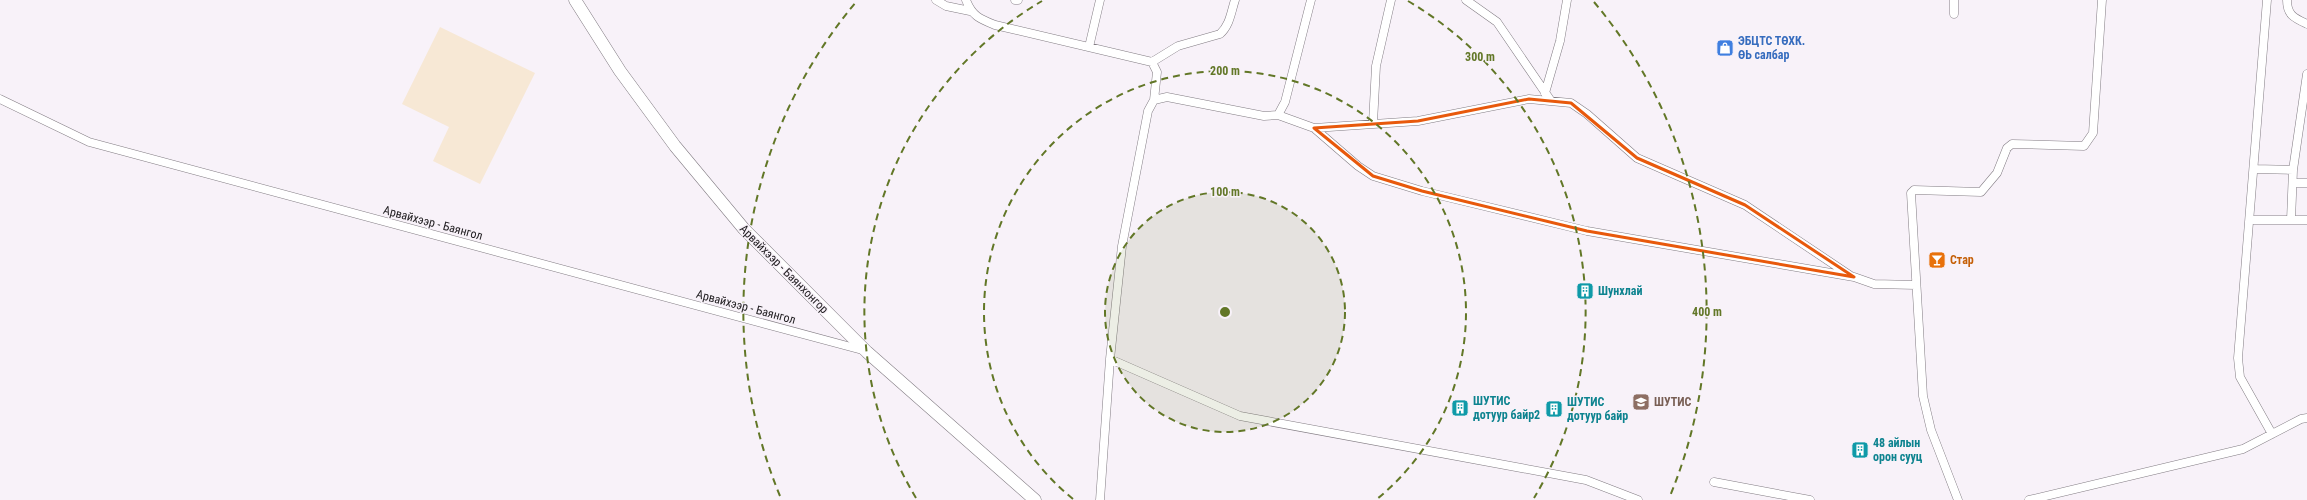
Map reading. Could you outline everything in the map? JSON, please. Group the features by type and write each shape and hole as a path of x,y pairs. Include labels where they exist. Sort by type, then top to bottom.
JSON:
{"highway":[{"name":"Арвайхээр - Баянхонгор","path":"575,0 620,71 680,152 744,229 867,352 1035,500"}],"street":[{"path":"936,0 946,6 970,11"},
{"path":"966,0 970,11 976,17 995,25 1152,62 1178,46 1220,34 1225,29 1229,20 1235,0"},
{"path":"1088,47 1100,0"},
{"path":"1278,115 1285,102 1311,0"},
{"path":"1374,123 1376,66 1391,0"},
{"path":"1466,0 1497,22 1551,101"},
{"path":"1545,93 1560,40 1567,0"},
{"path":"1954,0 1954,14"},
{"path":"1958,500 1931,430 1923,396 1912,192 1981,192 1997,173 2007,148 2012,144 2084,146 2087,143 2093,133 2102,0"},
{"path":"2267,0 2238,358 2240,377 2272,434"},
{"path":"2287,0 2287,9 2291,16 2307,24"},
{"path":"1100,500 1110,359 1122,246 1148,111 1154,100 1157,72 1152,62"},
{"path":"2291,220 2293,170 2307,74"},
{"path":"1154,100 1167,97 1264,116 1278,115 1314,128 1358,166 1373,176 1422,192 1587,231 1854,277 1874,284 1916,285"},
{"name":"Арвайхээр - Баянгол","path":"0,99 89,142 867,352"},
{"path":"1314,128 1374,123 1418,122 1529,99 1572,103 1587,114 1637,158 1745,205 1854,277"},
{"path":"2254,169 2293,170"},
{"path":"2293,183 2307,183"},
{"path":"2250,220 2307,220"},
{"path":"1110,359 1240,416 1586,480 1638,500"},
{"path":"2029,500 2243,449 2301,419 2307,418"},
{"path":"1714,482 1810,500"}],"highlighted area":[{"path":"1529,99 1571,103 1637,158 1745,205 1854,277 1587,231 1422,191 1373,176 1314,128 1418,121"}],"shaded area":[{"path":"440,27 535,73 480,184 433,161 449,127 402,104"}],"place":[{"name":"ЭБЦТС ТӨХК. ӨЬ салбар","path":"1725,48"},
{"name":"Стар","path":"1937,260"},
{"name":"Шунхлай","path":"1585,291"},
{"name":"ШУТИС","path":"1641,402"},
{"name":"ШУТИС дотуур байр2","path":"1460,408"},
{"name":"ШУТИС дотуур байр","path":"1554,409"},
{"name":"48 айлын орон сууц","path":"1860,450"}]}
